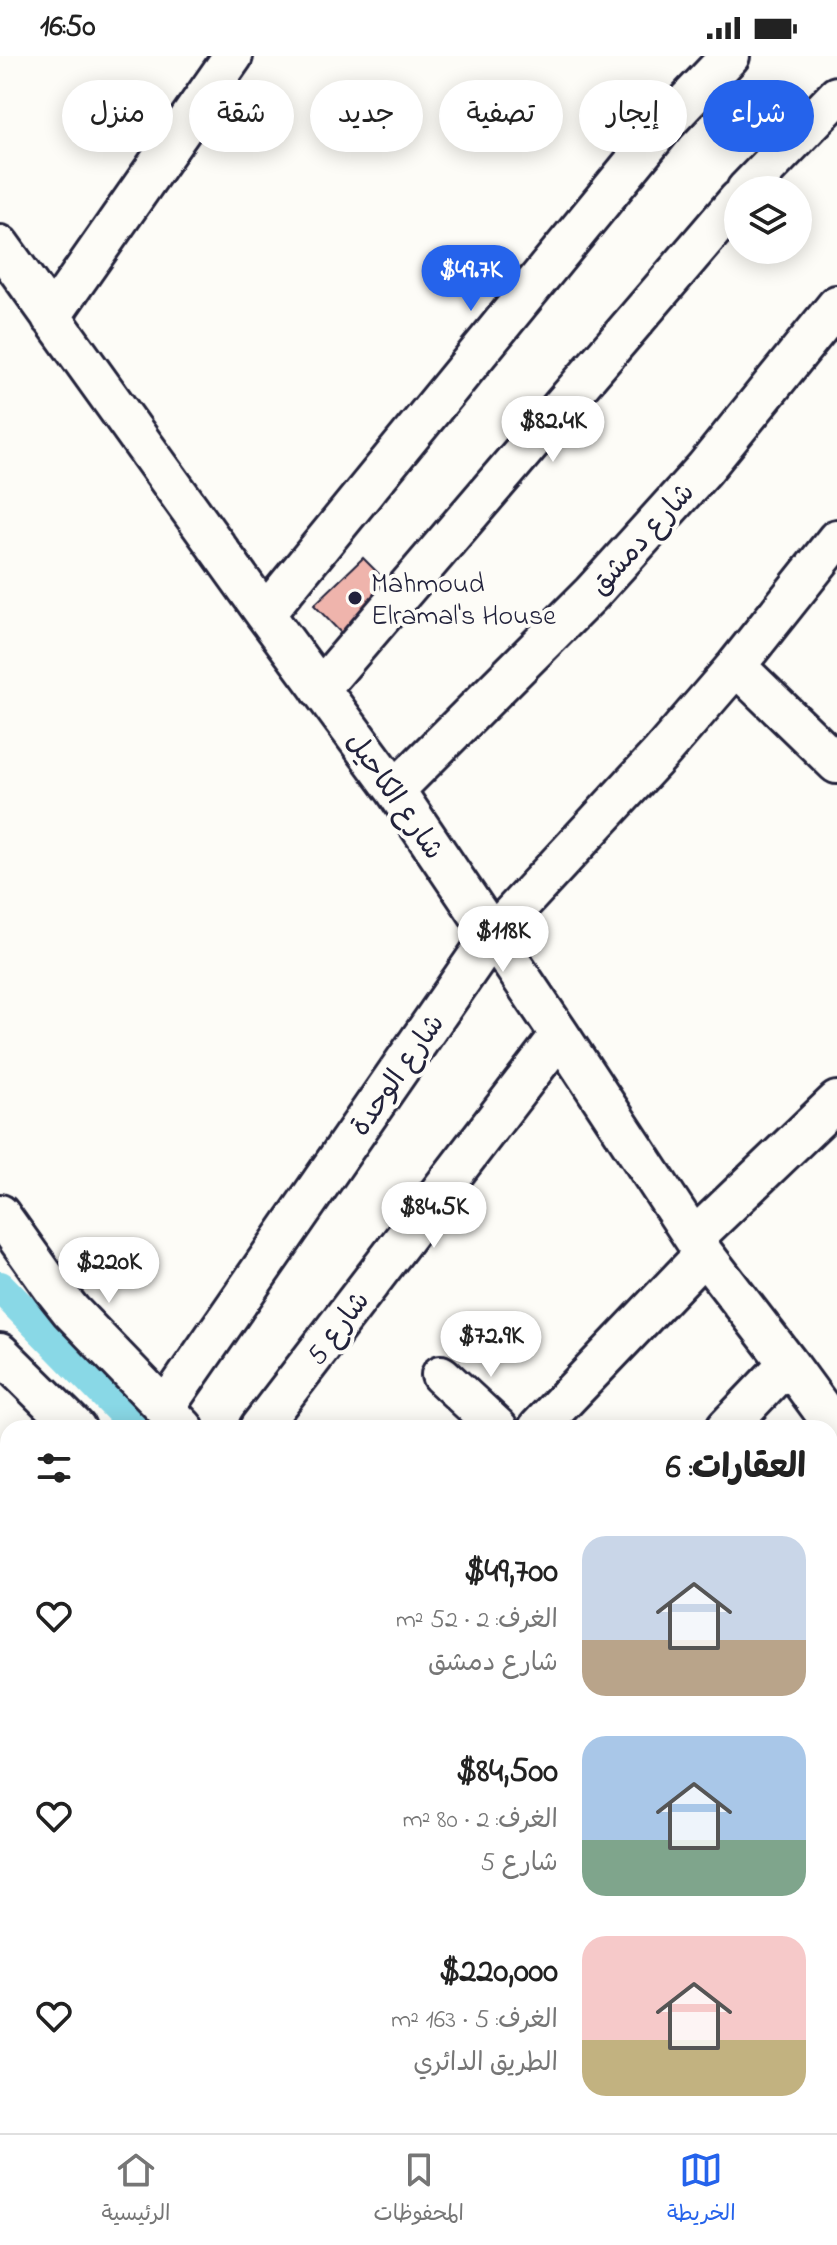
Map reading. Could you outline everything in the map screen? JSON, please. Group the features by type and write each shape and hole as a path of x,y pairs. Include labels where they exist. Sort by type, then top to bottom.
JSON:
{"street":[{"path":"51,317 233,56"},
{"path":"265,614 666,123 730,56"},
{"path":"760,176 837,96"},
{"path":"320,689 724,216"},
{"name":"شارع الكاحيل","path":"0,245 395,790 699,1246 830,1420"},
{"name":"شارع دمشق","path":"395,790 592,593 705,468 837,305"},
{"name":"شارع الوحدة","path":"174,1418 493,934 640,776 736,666 837,539"},
{"path":"736,666 837,764"},
{"name":"شارع 5","path":"265,1420 560,1035"},
{"path":"545,1420 699,1246 837,1101"},
{"path":"0,1214 71,1311 174,1418"},
{"path":"0,1353 68,1420"},
{"path":"734,1420 788,1363"},
{"path":"441,1375 489,1420"}],"building":[{"name":"Mahmoud Elramal's House","path":"363,558 395,590 346,638 314,605"}],"waterway":[{"path":"0,1287 130,1420"}],"place":[{"name":"Mahmoud Elramal's House","path":"355,598"}]}
